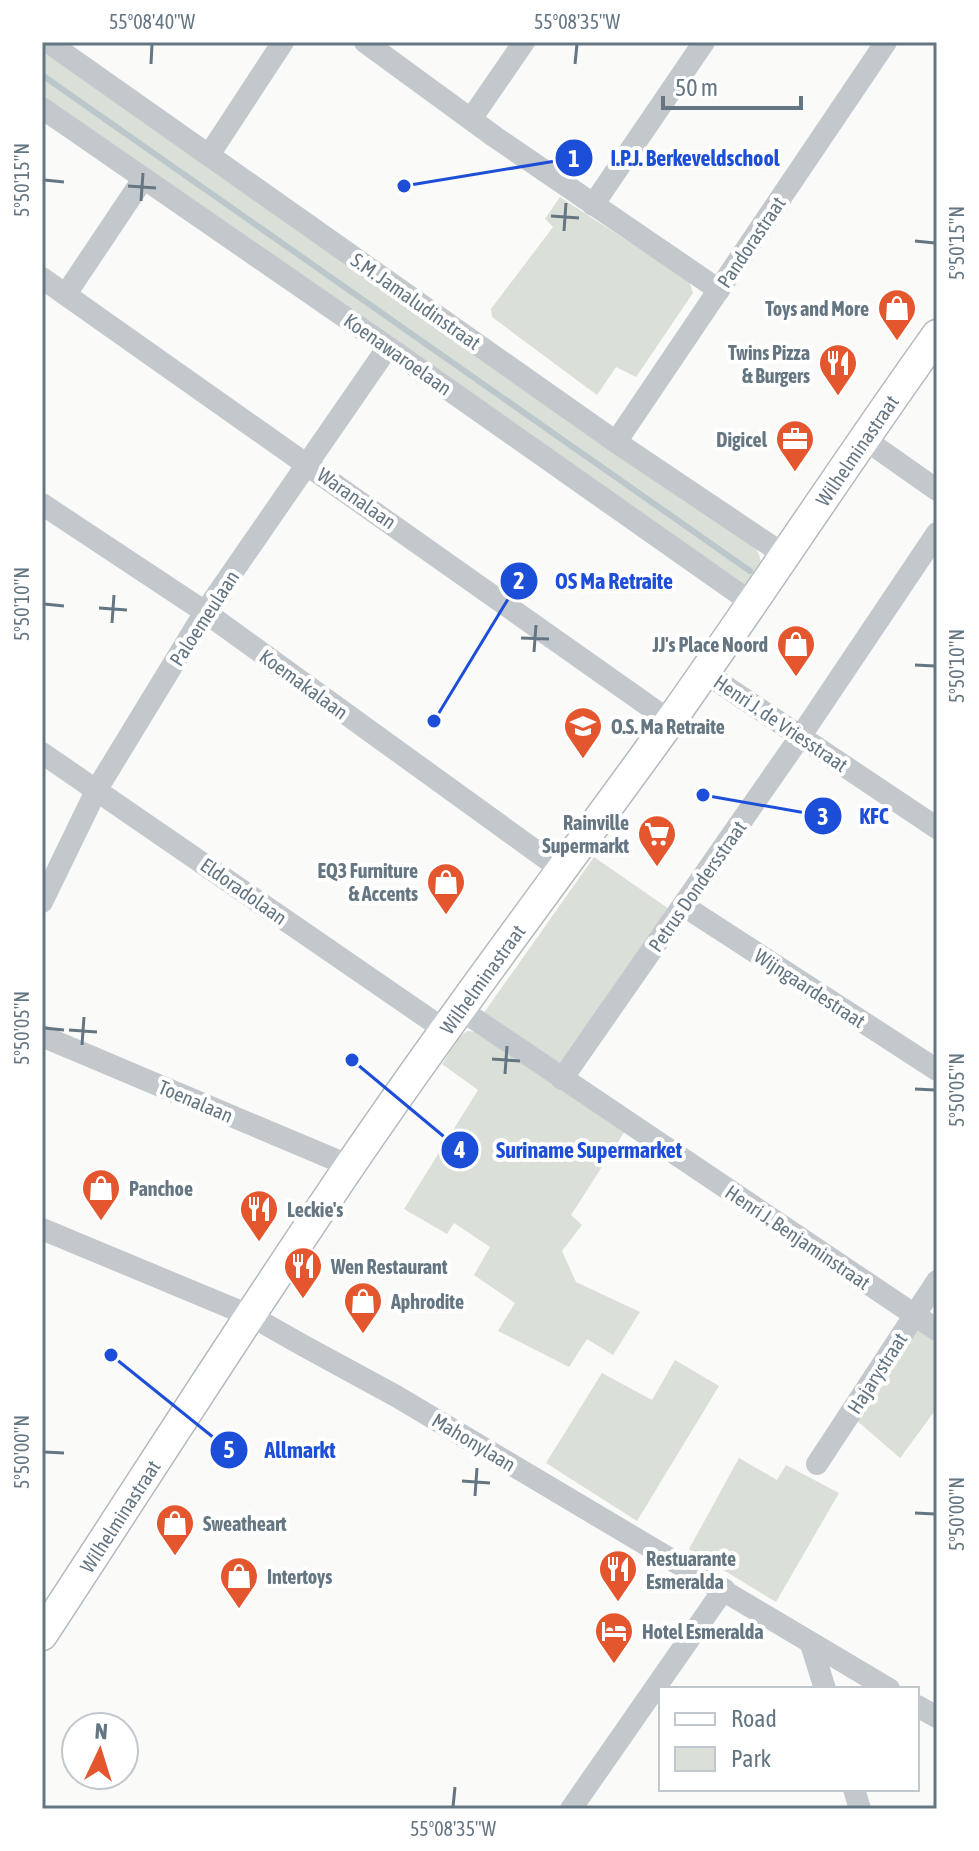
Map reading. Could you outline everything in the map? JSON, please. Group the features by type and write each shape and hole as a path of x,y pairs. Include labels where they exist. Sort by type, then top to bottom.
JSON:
{"street":[{"name":"S.M. Jamaludinstraat","path":"48,42 616,442 786,556"},
{"path":"209,155 283,42"},
{"path":"365,42 593,205 719,290"},
{"path":"471,119 524,42"},
{"path":"593,205 704,42"},
{"name":"Pandorastraat","path":"616,442 886,42"},
{"name":"Koenawaroelaan","path":"42,108 752,603"},
{"path":"66,294 143,179"},
{"name":"Waranalaan","path":"42,278 670,721"},
{"name":"Wilhelminastraat","path":"42,1635 350,1166 452,1020 670,721 937,335"},
{"name":"Paloemeulaan","path":"42,902 97,789 205,612 388,347"},
{"path":"863,438 937,490"},
{"name":"Koemakalaan","path":"42,504 205,612 562,870"},
{"name":"Petrus Dondersstraat","path":"562,1079 684,906 937,533"},
{"name":"Henri J. de Vriesstraat","path":"704,672 937,828"},
{"name":"Eldoradolaan","path":"42,753 452,1020"},
{"name":"Wijngaardestraat","path":"684,906 937,1070"},
{"name":"Henri J. Benjaminstraat","path":"452,1020 562,1079 937,1330"},
{"name":"Toenalaan","path":"42,1036 350,1166"},
{"name":"Mahonylaan","path":"42,1229 251,1316 396,1396 886,1687"},
{"name":"Hajarystraat","path":"817,1464 937,1281"},
{"path":"571,1809 724,1589"},
{"path":"811,1644 824,1687"},
{"path":"919,1707 937,1717"}],"green space":[{"path":"42,51 754,546 760,557 760,565 752,584 743,587 42,96"},
{"path":"560,197 689,281 693,293 636,377 616,367 597,395 492,317 491,309 553,227 545,219"},
{"path":"594,857 669,909 558,1066 483,1014"},
{"path":"467,1031 478,1032 625,1131 571,1215 582,1225 562,1251 576,1282 640,1312 613,1355 587,1339 569,1367 498,1331 515,1303 474,1275 490,1247 454,1223 447,1234 404,1209 478,1090 442,1064 459,1037"},
{"path":"919,1330 937,1336 937,1408 900,1458 855,1419 911,1333"},
{"path":"675,1360 719,1386 637,1521 546,1463 602,1373 652,1400"},
{"path":"739,1458 777,1480 786,1465 839,1493 776,1602 689,1549"}],"waterway":[{"path":"42,75 750,571"}],"place":[{"name":"I.P.J. Berkeveldschool","path":"404,186"},
{"name":"Toys and More","path":"897,342"},
{"name":"Twins Pizza & Burgers","path":"838,397"},
{"name":"Digicel","path":"795,473"},
{"name":"JJ's Place Noord","path":"796,678"},
{"name":"OS Ma Retraite","path":"434,721"},
{"name":"O.S. Ma Retraite","path":"583,760"},
{"name":"KFC","path":"703,795"},
{"name":"Rainville Supermarkt","path":"657,868"},
{"name":"EQ3 Furniture & Accents","path":"446,916"},
{"name":"Suriname Supermarket","path":"352,1060"},
{"name":"Panchoe","path":"101,1222"},
{"name":"Leckie's","path":"259,1243"},
{"name":"Wen Restaurant","path":"303,1300"},
{"name":"Aphrodite","path":"363,1335"},
{"name":"Allmarkt","path":"111,1355"},
{"name":"Sweatheart","path":"175,1557"},
{"name":"Restuarante Esmeralda","path":"618,1603"},
{"name":"Intertoys","path":"239,1610"},
{"name":"Hotel Esmeralda","path":"614,1665"}]}
